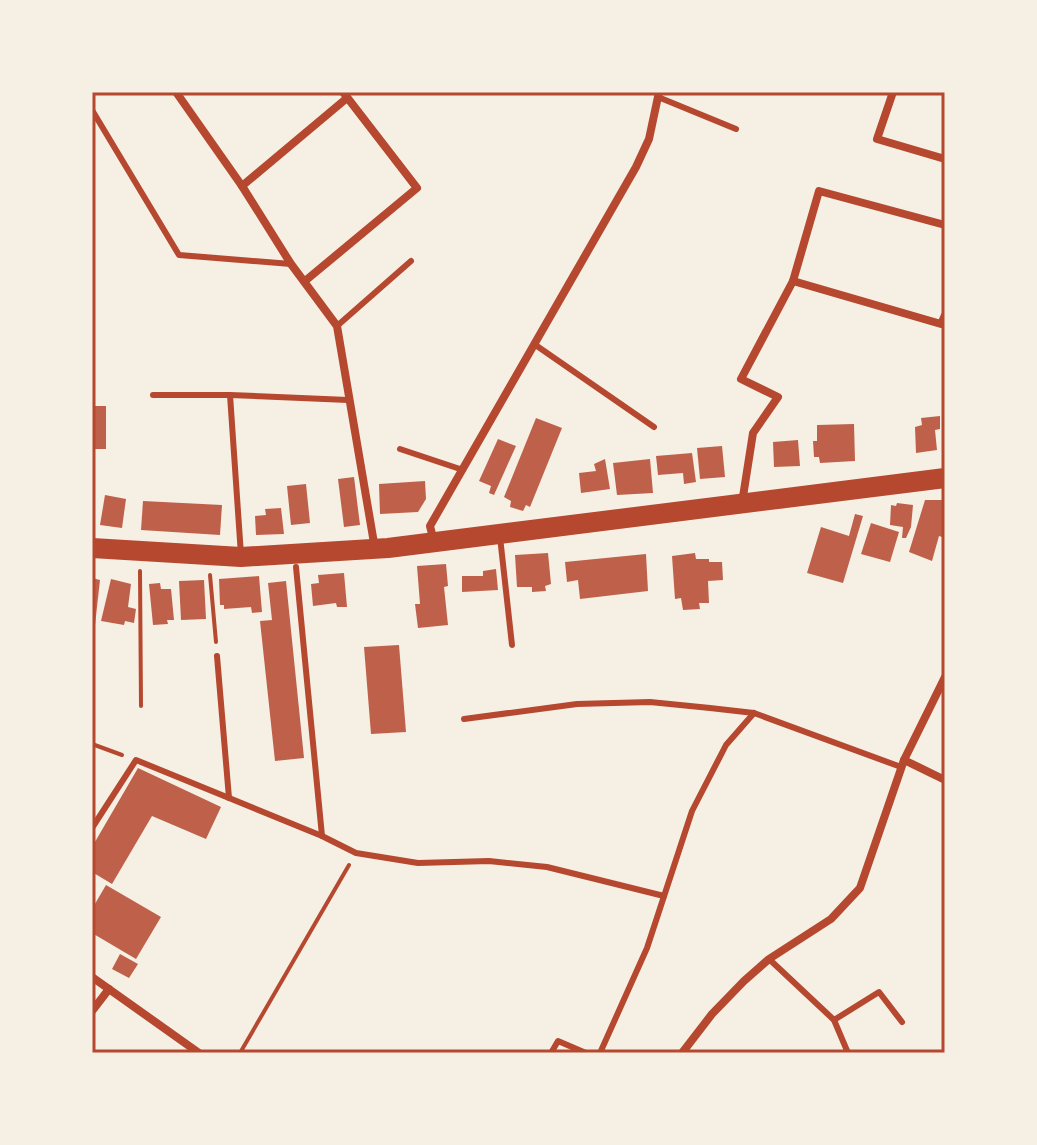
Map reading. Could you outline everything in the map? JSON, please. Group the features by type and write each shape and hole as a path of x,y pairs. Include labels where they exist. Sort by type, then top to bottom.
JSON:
{"main road":[{"path":"92,548 209,557 375,549 945,478"}],"street":[{"path":"893,92 877,139 945,159"},
{"path":"180,94 291,264 337,326 375,549"},
{"path":"434,543 430,526 636,167 649,139 659,94"},
{"path":"242,186 345,95 417,188 305,281"},
{"path":"742,504 753,433 778,397 741,379 793,281 819,191 945,225"},
{"path":"793,281 941,324 945,315"},
{"path":"682,1053 712,1014 769,959 831,919 860,888 902,763 945,677"},
{"path":"902,763 945,780"},
{"path":"92,977 199,1053"},
{"path":"92,1011 109,989"}],"lane":[{"path":"659,94 736,129"},
{"path":"92,110 179,255 291,264"},
{"path":"337,326 411,261"},
{"path":"534,344 654,427"},
{"path":"153,395 348,400"},
{"path":"230,395 241,557"},
{"path":"400,449 463,470"},
{"path":"499,535 512,645"},
{"path":"296,567 322,836"},
{"path":"217,656 229,798"},
{"path":"464,719 577,704 650,702 754,713 902,763"},
{"path":"600,1053 647,948 692,811 726,745 754,713"},
{"path":"92,828 136,760 322,836 356,853 418,863 489,861 547,867 664,896"},
{"path":"769,959 834,1020 848,1053"},
{"path":"834,1020 879,992 902,1022"},
{"path":"551,1053 558,1041 586,1053"}],"path":[{"path":"140,553 141,706"},
{"path":"209,557 217,656"},
{"path":"92,744 136,760"},
{"path":"240,1053 356,853"}],"building":[{"path":"92,406 106,406 106,449 92,449"},
{"path":"940,416 940,429 935,430 937,450 916,453 915,427 922,425 921,418"},
{"path":"536,418 562,428 530,507 526,505 523,511 510,507 511,501 504,497"},
{"path":"854,424 855,461 820,463 819,457 814,457 813,441 817,441 817,425"},
{"path":"498,439 516,446 494,495 489,493 491,486 479,481"},
{"path":"798,440 800,466 774,467 773,442"},
{"path":"722,446 725,477 700,479 697,448"},
{"path":"692,453 696,482 684,484 683,473 658,475 656,456"},
{"path":"605,459 610,489 581,493 579,473 596,471 594,464"},
{"path":"650,459 653,493 617,495 613,463"},
{"path":"354,477 360,525 344,527 338,479"},
{"path":"425,481 426,499 418,512 380,514 379,484"},
{"path":"306,484 310,523 291,525 287,486"},
{"path":"105,495 126,499 122,528 100,525"},
{"path":"925,500 945,500 945,538 939,536 932,561 909,552"},
{"path":"143,501 222,505 220,535 141,530"},
{"path":"897,503 913,505 911,527 906,538 902,538 903,527 890,525 891,505 896,506"},
{"path":"281,508 284,534 256,535 255,516 266,515 265,509"},
{"path":"855,514 863,516 843,583 807,573 821,527 849,536"},
{"path":"871,523 899,532 890,562 861,554"},
{"path":"548,553 551,584 545,586 546,591 532,592 532,587 517,587 515,555"},
{"path":"695,553 696,559 722,562 723,580 708,581 709,603 699,603 700,609 683,610 681,598 675,599 672,556"},
{"path":"646,554 648,591 580,599 578,580 567,582 565,562"},
{"path":"446,564 448,586 444,587 448,625 418,628 415,604 420,604 417,566"},
{"path":"496,569 498,590 462,592 462,576 483,576 483,571"},
{"path":"344,573 347,607 337,607 336,603 313,606 311,584 319,583 318,575"},
{"path":"259,576 262,612 252,613 251,607 224,609 224,605 220,605 219,579"},
{"path":"92,578 100,580 94,634 92,634"},
{"path":"111,579 131,584 128,607 136,609 134,623 125,621 124,625 101,621"},
{"path":"204,580 206,619 181,620 179,581"},
{"path":"286,581 304,758 275,761 260,621 272,620 268,583"},
{"path":"160,583 161,589 171,589 174,620 167,620 168,624 153,625 149,584"},
{"path":"399,645 406,732 371,734 364,647"},
{"path":"138,768 221,807 206,839 152,816 112,884 92,872 92,847"},
{"path":"106,885 161,917 136,959 92,933 92,909"},
{"path":"120,954 138,964 129,978 112,969"}]}
